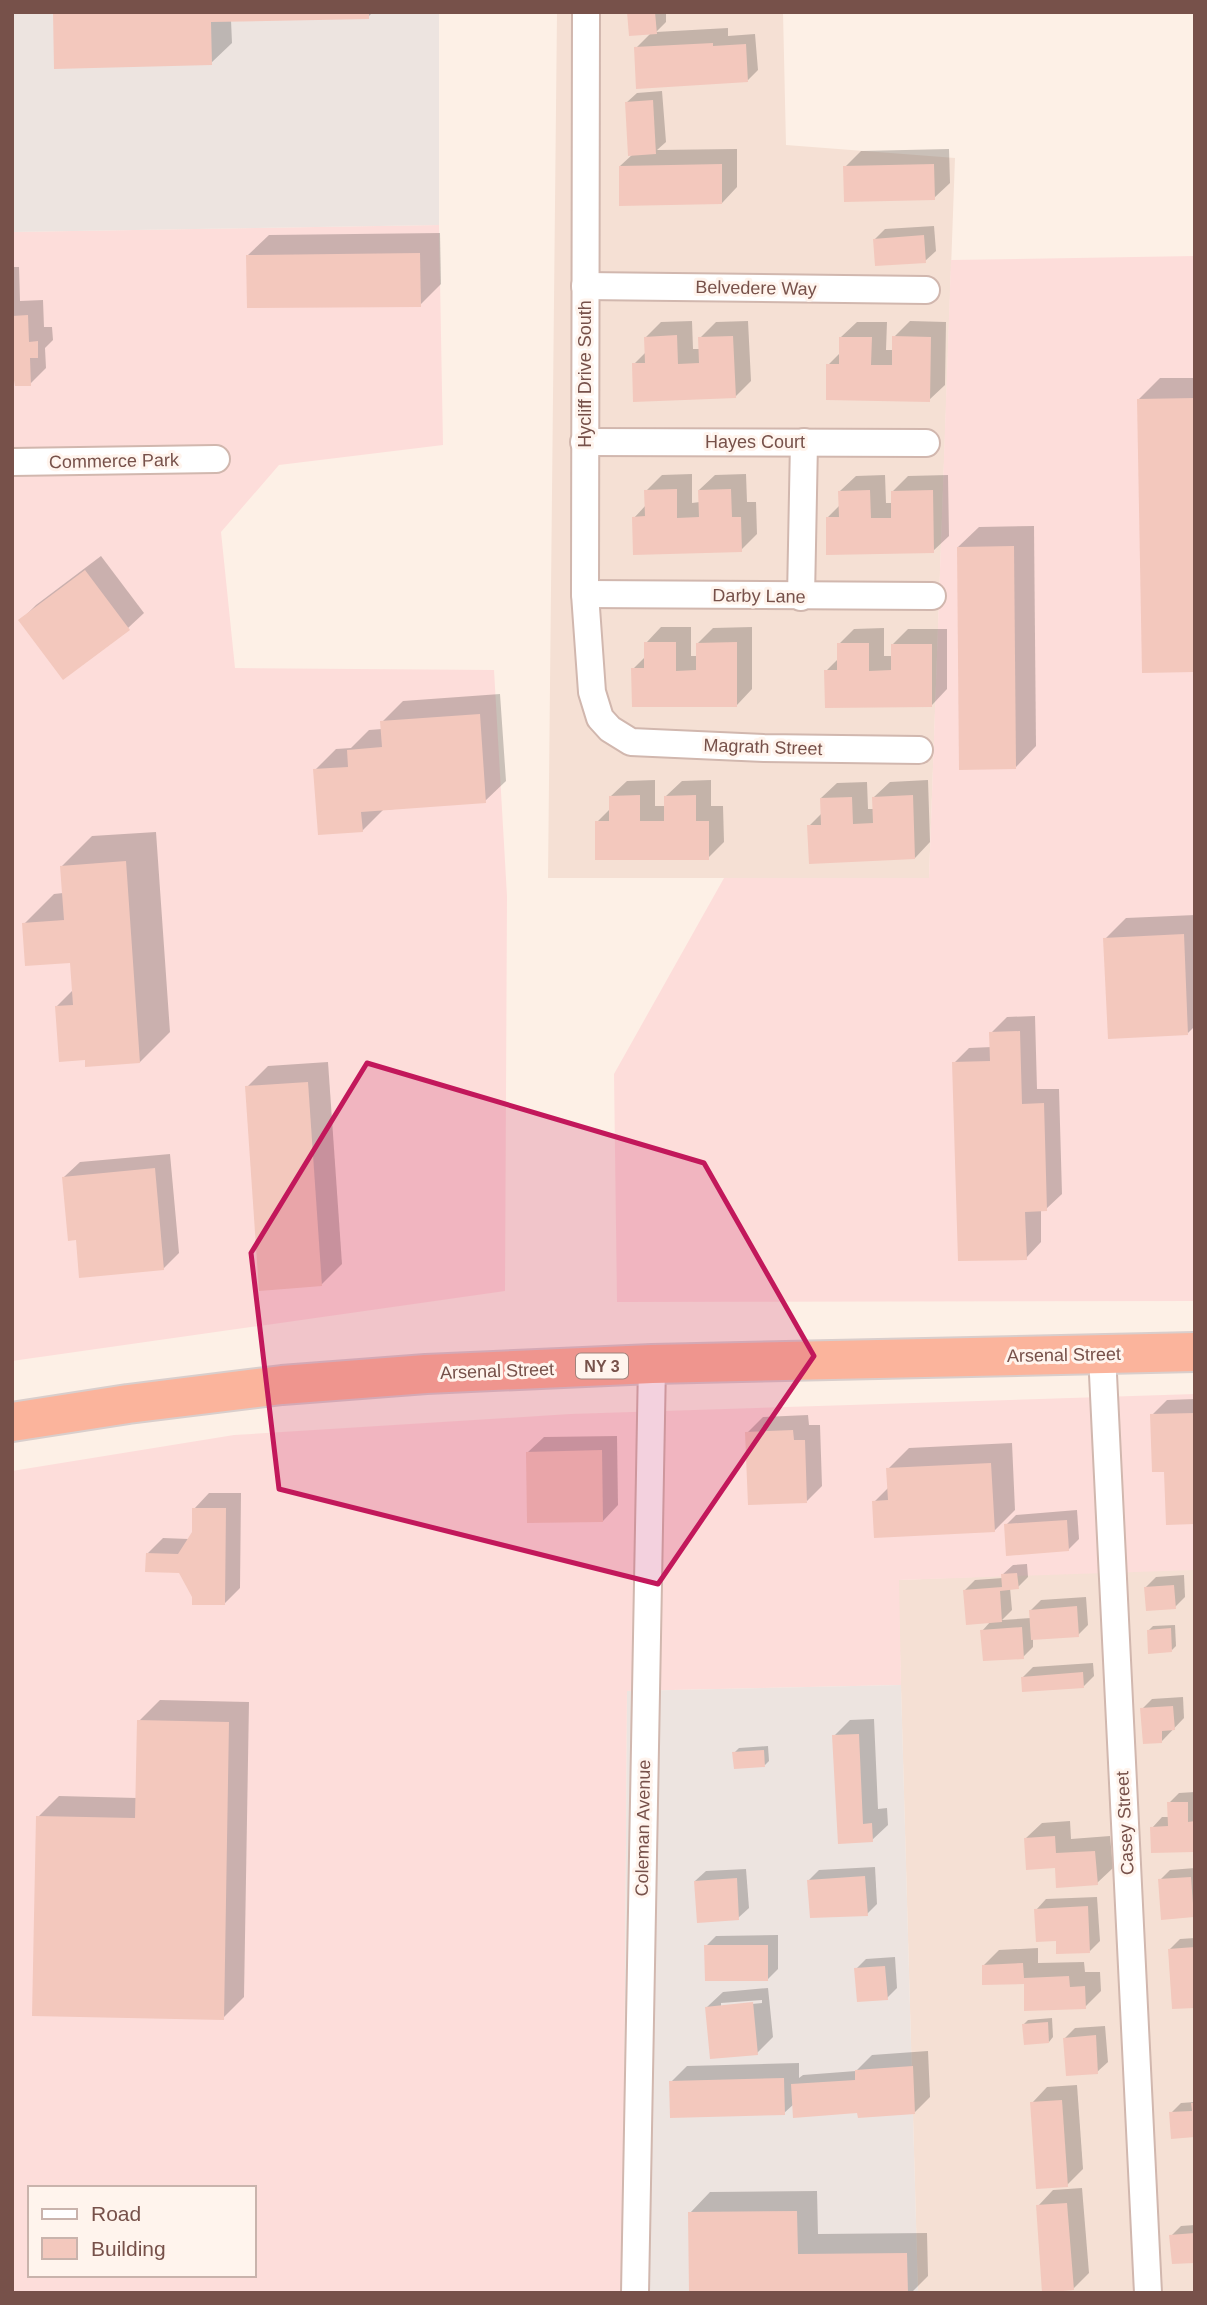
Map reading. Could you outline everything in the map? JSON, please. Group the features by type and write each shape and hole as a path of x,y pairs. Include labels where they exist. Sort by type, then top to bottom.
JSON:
{"highway":[{"name":"Arsenal Street","path":"12,1422 282,1385 426,1374 652,1364 1195,1352"}],"street":[{"name":"Hycliff Drive South","path":"586,12 585,594 592,692 600,719 610,729"},
{"name":"Belvedere Way","path":"586,286 926,290"},
{"name":"Hayes Court","path":"584,442 926,443"},
{"path":"801,597 804,442"},
{"name":"Commerce Park","path":"12,462 216,460"},
{"name":"Darby Lane","path":"585,594 932,596"},
{"name":"Magrath Street","path":"610,729 631,742 764,748 919,750"},
{"name":"Casey Street","path":"1102,1354 1148,2293"},
{"name":"Coleman Avenue","path":"635,2293 652,1364"}],"highlighted area":[{"path":"367,1063 704,1163 814,1356 658,1584 279,1489 251,1253"}],"shaded area":[{"path":"12,12 439,12 439,225 12,232"},
{"path":"557,12 783,12 786,145 955,158 929,878 548,878"},
{"path":"439,225 443,445 279,465 221,532 235,668 494,670 507,896 505,1291 12,1361 12,232"},
{"path":"1195,256 1195,1301 617,1302 614,1074 724,878 929,878 951,260"},
{"path":"1195,1394 1195,1570 899,1580 901,1685 627,1691 623,2293 12,2293 12,1471 234,1435 570,1414"},
{"path":"1195,1568 1195,2293 918,2293 898,1580"},
{"path":"901,1685 918,2293 623,2293 627,1691"}],"building":[{"path":"53,12 369,12 369,19 211,22 212,65 54,69"},
{"path":"627,12 655,12 657,34 629,36"},
{"path":"713,43 713,46 746,44 748,82 636,89 634,47"},
{"path":"653,100 656,154 628,156 625,102"},
{"path":"722,164 722,204 619,206 619,166"},
{"path":"934,164 935,200 844,202 843,166"},
{"path":"924,235 926,263 875,266 873,239"},
{"path":"420,253 421,307 247,308 246,255"},
{"path":"28,315 29,342 38,341 38,358 30,358 31,386 15,386 12,369 12,316"},
{"path":"677,335 678,364 699,363 698,337 733,336 736,398 633,402 632,363 645,363 644,337"},
{"path":"892,336 931,337 930,402 826,400 826,364 839,364 839,337 872,337 871,365 892,365"},
{"path":"1195,398 1195,672 1142,673 1137,399"},
{"path":"677,489 677,518 699,517 698,490 731,489 732,517 741,517 742,552 633,555 632,517 645,516 644,490"},
{"path":"870,490 871,518 891,518 891,491 933,490 934,553 826,555 826,517 839,517 838,491"},
{"path":"1014,546 1016,769 959,770 957,547"},
{"path":"85,570 130,630 63,680 18,620"},
{"path":"644,642 676,642 676,671 696,670 696,643 737,642 737,707 632,707 631,668 644,668"},
{"path":"837,643 869,643 869,671 891,670 891,644 932,644 932,707 825,708 824,670 837,670"},
{"path":"480,714 486,803 361,812 363,832 318,835 313,769 348,767 347,750 382,747 380,721"},
{"path":"640,795 640,821 664,821 664,796 696,795 696,821 709,821 709,860 595,860 595,821 609,821 609,796"},
{"path":"913,795 915,859 809,864 807,825 821,825 820,798 852,797 853,824 873,823 872,797"},
{"path":"126,861 140,1063 85,1067 85,1060 59,1062 55,1006 73,1005 70,963 25,966 22,923 64,920 60,866"},
{"path":"1184,934 1188,1035 1108,1039 1103,938"},
{"path":"1020,1031 1022,1104 1044,1103 1047,1211 1025,1212 1027,1260 958,1261 952,1062 990,1061 989,1032"},
{"path":"308,1082 322,1286 259,1291 245,1086"},
{"path":"155,1168 164,1270 79,1278 76,1240 68,1241 62,1177"},
{"path":"1195,1413 1195,1524 1166,1525 1164,1472 1152,1472 1150,1414"},
{"path":"793,1430 794,1440 805,1440 807,1503 748,1505 745,1432"},
{"path":"602,1450 603,1522 527,1523 526,1452"},
{"path":"991,1463 995,1532 874,1538 872,1501 888,1500 886,1468"},
{"path":"192,1508 226,1508 225,1605 192,1605 192,1597 179,1573 145,1572 146,1553 178,1554 192,1532"},
{"path":"1067,1520 1069,1551 1006,1556 1004,1524"},
{"path":"1017,1573 1019,1589 1000,1591 1002,1622 966,1625 963,1590 1002,1587 1001,1574"},
{"path":"1174,1585 1176,1609 1146,1611 1144,1587"},
{"path":"1077,1606 1079,1637 1031,1640 1029,1610"},
{"path":"1022,1627 1024,1659 983,1661 980,1630"},
{"path":"1171,1628 1172,1652 1148,1654 1147,1630"},
{"path":"1083,1672 1084,1688 1022,1692 1021,1677"},
{"path":"1173,1706 1175,1730 1162,1731 1162,1743 1143,1744 1140,1708"},
{"path":"137,1720 229,1722 224,2020 32,2016 36,1816 135,1818"},
{"path":"859,1734 863,1824 872,1823 873,1842 838,1844 832,1735"},
{"path":"764,1750 765,1767 734,1769 732,1752"},
{"path":"1167,1802 1188,1802 1188,1822 1195,1821 1195,1852 1151,1853 1150,1827 1168,1826"},
{"path":"1055,1836 1056,1853 1095,1851 1098,1885 1056,1888 1055,1868 1026,1870 1024,1838"},
{"path":"865,1876 868,1916 810,1918 807,1880"},
{"path":"1191,1877 1194,1917 1161,1920 1158,1879"},
{"path":"737,1878 739,1920 697,1923 694,1881"},
{"path":"1088,1906 1090,1953 1056,1954 1056,1941 1036,1942 1034,1909"},
{"path":"704,1945 768,1945 768,1981 705,1981"},
{"path":"1195,1947 1195,2008 1172,2009 1168,1949"},
{"path":"1023,1963 1024,1978 1069,1976 1070,1987 1085,1986 1086,2009 1024,2011 1024,1984 982,1985 982,1965"},
{"path":"885,1966 888,2000 857,2002 854,1968"},
{"path":"753,2002 758,2055 710,2059 705,2007"},
{"path":"1048,2022 1049,2043 1024,2045 1022,2024"},
{"path":"1096,2035 1098,2074 1066,2076 1063,2038"},
{"path":"913,2066 915,2114 858,2118 857,2113 793,2118 791,2084 855,2080 855,2070"},
{"path":"784,2078 785,2115 670,2118 669,2081"},
{"path":"1062,2100 1068,2187 1036,2189 1030,2102"},
{"path":"1191,2103 1195,2103 1195,2137 1171,2139 1169,2112 1192,2111"},
{"path":"1067,2203 1074,2290 1042,2293 1036,2205"},
{"path":"797,2211 798,2254 907,2253 908,2293 689,2293 688,2212"},
{"path":"1195,2233 1195,2263 1172,2264 1169,2235"}]}
